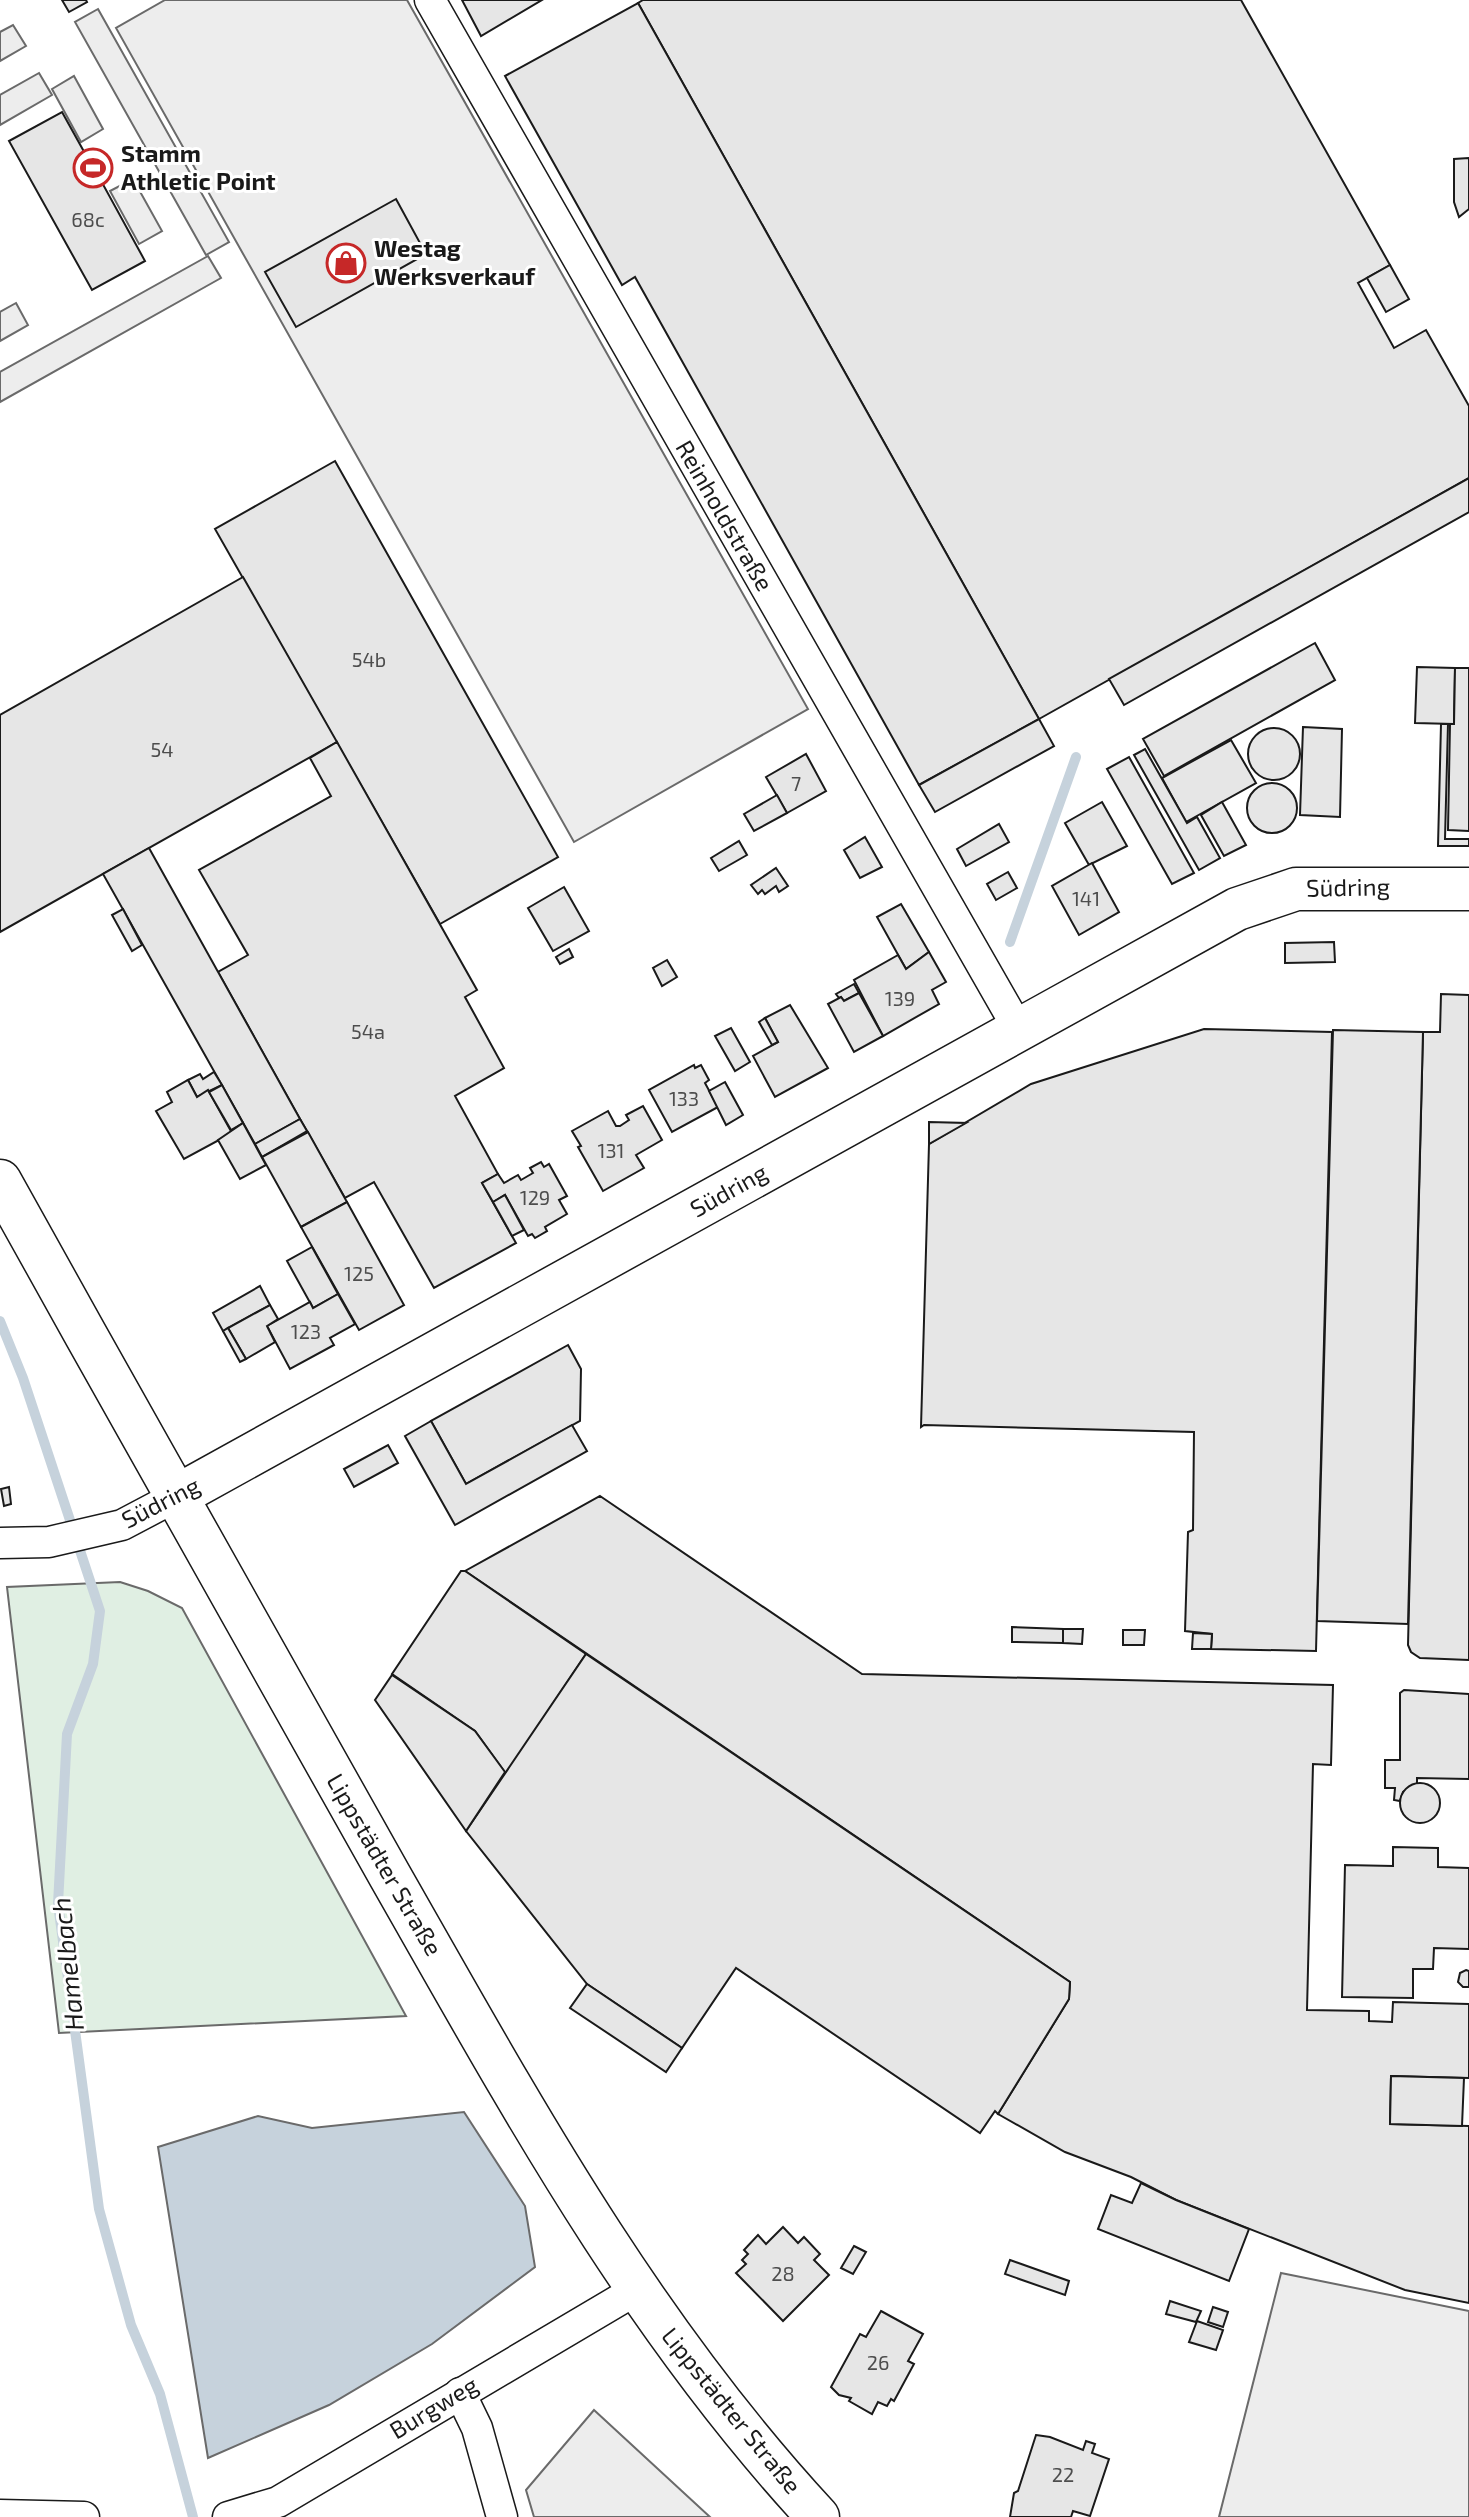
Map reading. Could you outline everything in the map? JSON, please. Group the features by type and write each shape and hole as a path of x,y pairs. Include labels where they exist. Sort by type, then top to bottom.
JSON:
{"street":[{"name":"Reinholdstraße","path":"430,0 1019,1030"},
{"name":"Südring","path":"0,1543 49,1542 122,1525 1237,909 1296,889 1469,889"},
{"name":"Lippstädter Straße","path":"0,1181 458,1996 585,2212 636,2290 718,2401 818,2517"},
{"name":"Burgweg","path":"228,2517 278,2502 636,2290"},
{"path":"460,2393 477,2428 502,2517"},
{"path":"0,2515 84,2517"}],"green space":[{"path":"120,1582 148,1591 182,1608 406,2016 59,2033 7,1587"}],"shaded area":[{"path":"165,0 407,0 808,709 574,842 116,28"},
{"path":"98,9 229,242 206,255 75,22"},
{"path":"13,25 26,46 0,61 0,32"},
{"path":"39,73 52,95 0,125 0,95"},
{"path":"74,76 103,129 81,142 52,89"},
{"path":"133,179 162,231 139,244 110,191"},
{"path":"208,256 221,278 0,402 0,372"},
{"path":"16,303 28,325 0,341 0,312"},
{"path":"464,2112 525,2206 535,2267 432,2344 329,2405 208,2458 158,2147 258,2116 312,2128"},
{"path":"1281,2273 1469,2311 1469,2517 1219,2517"},
{"path":"594,2410 710,2517 534,2517 526,2490"}],"building":[{"path":"62,0 86,0 87,2 69,12"},
{"path":"462,0 542,0 481,36"},
{"path":"643,0 1241,0 1390,265 1358,283 1394,348 1426,330 1469,406 1469,478 1039,719 638,3"},
{"path":"638,3 1039,719 919,785 635,277 622,285 505,76"},
{"path":"62,112 87,157 95,152 107,175 100,179 145,261 92,290 9,141"},
{"path":"1469,158 1469,209 1459,217 1454,202 1454,159"},
{"name":"Westag Werksverkauf","path":"396,199 426,254 296,327 265,272"},
{"path":"1390,265 1409,299 1386,312 1367,278"},
{"path":"335,461 558,857 440,924 215,529"},
{"path":"1469,478 1469,512 1124,705 1109,679"},
{"path":"243,577 337,742 0,932 0,715"},
{"path":"1315,643 1335,680 1164,776 1143,739"},
{"path":"1417,667 1455,668 1454,724 1415,723"},
{"path":"1455,668 1469,668 1469,831 1448,830 1450,724 1454,724"},
{"path":"1039,719 1054,746 935,812 919,785"},
{"path":"1441,724 1448,724 1445,839 1469,839 1469,846 1438,846"},
{"path":"1303,727 1342,729 1340,817 1300,815"},
{"path":"1274,728 1292,736 1300,754 1292,772 1274,780 1256,772 1248,754 1256,736"},
{"path":"1231,740 1256,783 1186,822 1162,778"},
{"path":"337,742 477,990 465,997 504,1068 455,1096 498,1174 482,1183 516,1243 434,1288 374,1182 345,1198 300,1119 218,972 248,955 199,870 331,796 310,758"},
{"path":"1145,749 1187,823 1197,817 1220,858 1199,870 1134,755"},
{"path":"806,754 826,791 787,813 766,777"},
{"path":"1129,757 1194,873 1172,884 1107,769"},
{"path":"1272,783 1290,790 1297,808 1290,826 1272,833 1254,826 1247,808 1254,790"},
{"path":"777,795 787,813 754,831 744,814"},
{"path":"1102,802 1127,846 1089,865 1065,823"},
{"path":"1222,802 1246,845 1224,856 1201,815"},
{"path":"999,824 1009,842 966,866 957,849"},
{"path":"865,837 882,867 860,878 844,850"},
{"path":"739,841 747,855 719,871 711,858"},
{"path":"149,848 300,1119 255,1144 103,874"},
{"path":"1092,863 1119,912 1079,935 1052,886"},
{"path":"776,868 788,886 779,892 776,886 765,894 762,890 758,894 751,885"},
{"path":"1008,872 1017,888 996,900 987,884"},
{"path":"564,887 589,931 553,951 528,908"},
{"path":"901,904 929,952 906,969 877,917"},
{"path":"123,909 142,945 132,951 112,915"},
{"path":"1334,942 1335,962 1285,963 1285,943"},
{"path":"569,949 573,957 560,964 556,957"},
{"path":"929,952 946,982 932,990 939,1004 883,1036 854,980 898,955 906,969"},
{"path":"667,960 677,977 662,986 653,968"},
{"path":"854,984 859,993 844,1001 836,994"},
{"path":"859,993 883,1036 854,1052 828,1004 841,997 844,1001"},
{"path":"1441,994 1469,995 1469,1660 1420,1658 1411,1652 1408,1645 1423,1032 1440,1032"},
{"path":"790,1005 828,1068 775,1097 753,1056 778,1042 765,1018"},
{"path":"765,1018 778,1042 772,1045 759,1022"},
{"path":"731,1028 750,1062 735,1071 715,1036"},
{"path":"1204,1029 1332,1032 1316,1651 1211,1649 1212,1634 1185,1631 1188,1532 1193,1530 1194,1432 921,1427 929,1144 1031,1084"},
{"path":"1333,1030 1423,1032 1408,1624 1317,1621"},
{"path":"694,1065 695,1068 701,1065 709,1080 705,1083 718,1107 672,1132 649,1090"},
{"path":"214,1072 222,1085 197,1097 188,1080 200,1074 203,1079"},
{"path":"188,1080 197,1097 208,1090 232,1133 184,1159 156,1111 172,1102 167,1092"},
{"path":"725,1082 743,1115 726,1125 709,1091"},
{"path":"222,1085 243,1123 231,1130 209,1092"},
{"path":"643,1106 662,1140 636,1155 644,1168 603,1191 572,1131 608,1111 616,1126 620,1126 629,1120 626,1115"},
{"path":"300,1119 307,1131 262,1157 255,1144"},
{"path":"929,1122 966,1123 929,1144"},
{"path":"243,1123 266,1165 240,1179 218,1140"},
{"path":"308,1132 347,1202 301,1227 262,1157"},
{"path":"541,1162 544,1167 549,1164 567,1196 559,1200 567,1214 545,1227 547,1231 535,1238 532,1234 528,1236 505,1195 493,1202 482,1183 498,1174 504,1183 518,1175 521,1180 533,1173 530,1168"},
{"path":"505,1195 524,1230 512,1236 493,1202"},
{"path":"347,1202 404,1305 359,1330 301,1227"},
{"path":"312,1247 338,1294 313,1308 287,1261"},
{"path":"260,1286 270,1305 223,1331 213,1313"},
{"path":"338,1294 355,1324 330,1338 334,1345 290,1369 267,1326 310,1302 313,1308"},
{"path":"270,1305 278,1319 267,1326 275,1342 246,1359 228,1328"},
{"path":"228,1328 246,1359 240,1362 223,1331"},
{"path":"568,1345 581,1369 580,1421 466,1484 431,1421"},
{"path":"431,1421 466,1484 572,1425 587,1451 455,1525 405,1436"},
{"path":"388,1445 398,1463 354,1487 344,1469"},
{"path":"9,1487 11,1504 4,1506 1,1489"},
{"path":"600,1496 862,1674 1333,1685 1331,1765 1313,1764 1307,2010 1369,2011 1369,2021 1392,2022 1393,2002 1469,2004 1469,2078 1391,2076 1390,2124 1469,2126 1469,2303 1405,2290 1176,2200 1131,2177 1065,2152 998,2114 1069,1999 1070,1982 465,1571"},
{"path":"461,1571 586,1654 506,1774 475,1731 392,1674"},
{"path":"1012,1627 1063,1629 1063,1643 1012,1642"},
{"path":"1063,1629 1083,1629 1082,1644 1063,1643"},
{"path":"1123,1630 1145,1630 1144,1645 1123,1645"},
{"path":"1193,1633 1212,1634 1211,1649 1192,1649"},
{"path":"586,1654 1070,1982 1069,1999 998,2114 995,2111 980,2133 736,1968 682,2048 587,1984 466,1831"},
{"path":"392,1675 475,1731 505,1772 466,1831 375,1700"},
{"path":"1404,1690 1469,1694 1469,1779 1417,1778 1417,1783 1403,1792 1400,1801 1394,1800 1395,1788 1385,1788 1385,1760 1400,1760 1400,1693"},
{"path":"1420,1783 1434,1789 1440,1803 1434,1817 1420,1823 1406,1817 1400,1803 1406,1789"},
{"path":"1393,1847 1438,1848 1438,1867 1469,1868 1469,1949 1434,1948 1433,1969 1413,1969 1413,1998 1342,1997 1345,1865 1393,1866"},
{"path":"1469,1971 1469,1987 1463,1987 1458,1982 1460,1973"},
{"path":"587,1984 682,2048 666,2072 570,2008"},
{"path":"1391,2076 1464,2078 1462,2126 1390,2124"},
{"path":"1141,2183 1249,2229 1229,2281 1098,2229 1111,2195 1132,2203"},
{"path":"783,2227 798,2243 804,2237 820,2254 814,2260 829,2275 783,2321 736,2273 746,2264 742,2260 748,2254 744,2250 758,2235 766,2244"},
{"path":"854,2246 866,2252 853,2274 841,2268"},
{"path":"1010,2260 1069,2281 1065,2295 1005,2274"},
{"path":"1170,2301 1201,2311 1196,2322 1166,2314"},
{"path":"1213,2307 1228,2312 1223,2327 1208,2322"},
{"path":"881,2311 923,2334 908,2361 914,2364 894,2401 891,2399 887,2406 878,2402 872,2414 831,2387 860,2334 866,2337"},
{"path":"1197,2321 1223,2330 1216,2350 1189,2342"},
{"path":"1036,2435 1083,2450 1086,2441 1095,2444 1092,2453 1109,2459 1090,2516 1073,2511 1071,2517 1010,2517 1014,2493 1018,2491"}],"waterway":[{"path":"1010,942 1076,757"},
{"name":"Hamelbach","path":"0,1321 23,1378 100,1611 93,1664 67,1734 58,1904 99,2209 131,2325 160,2394 193,2517"}],"place":[{"name":"Stamm Athletic Point","path":"93,168"},
{"name":"Westag Werksverkauf","path":"346,263"}]}
